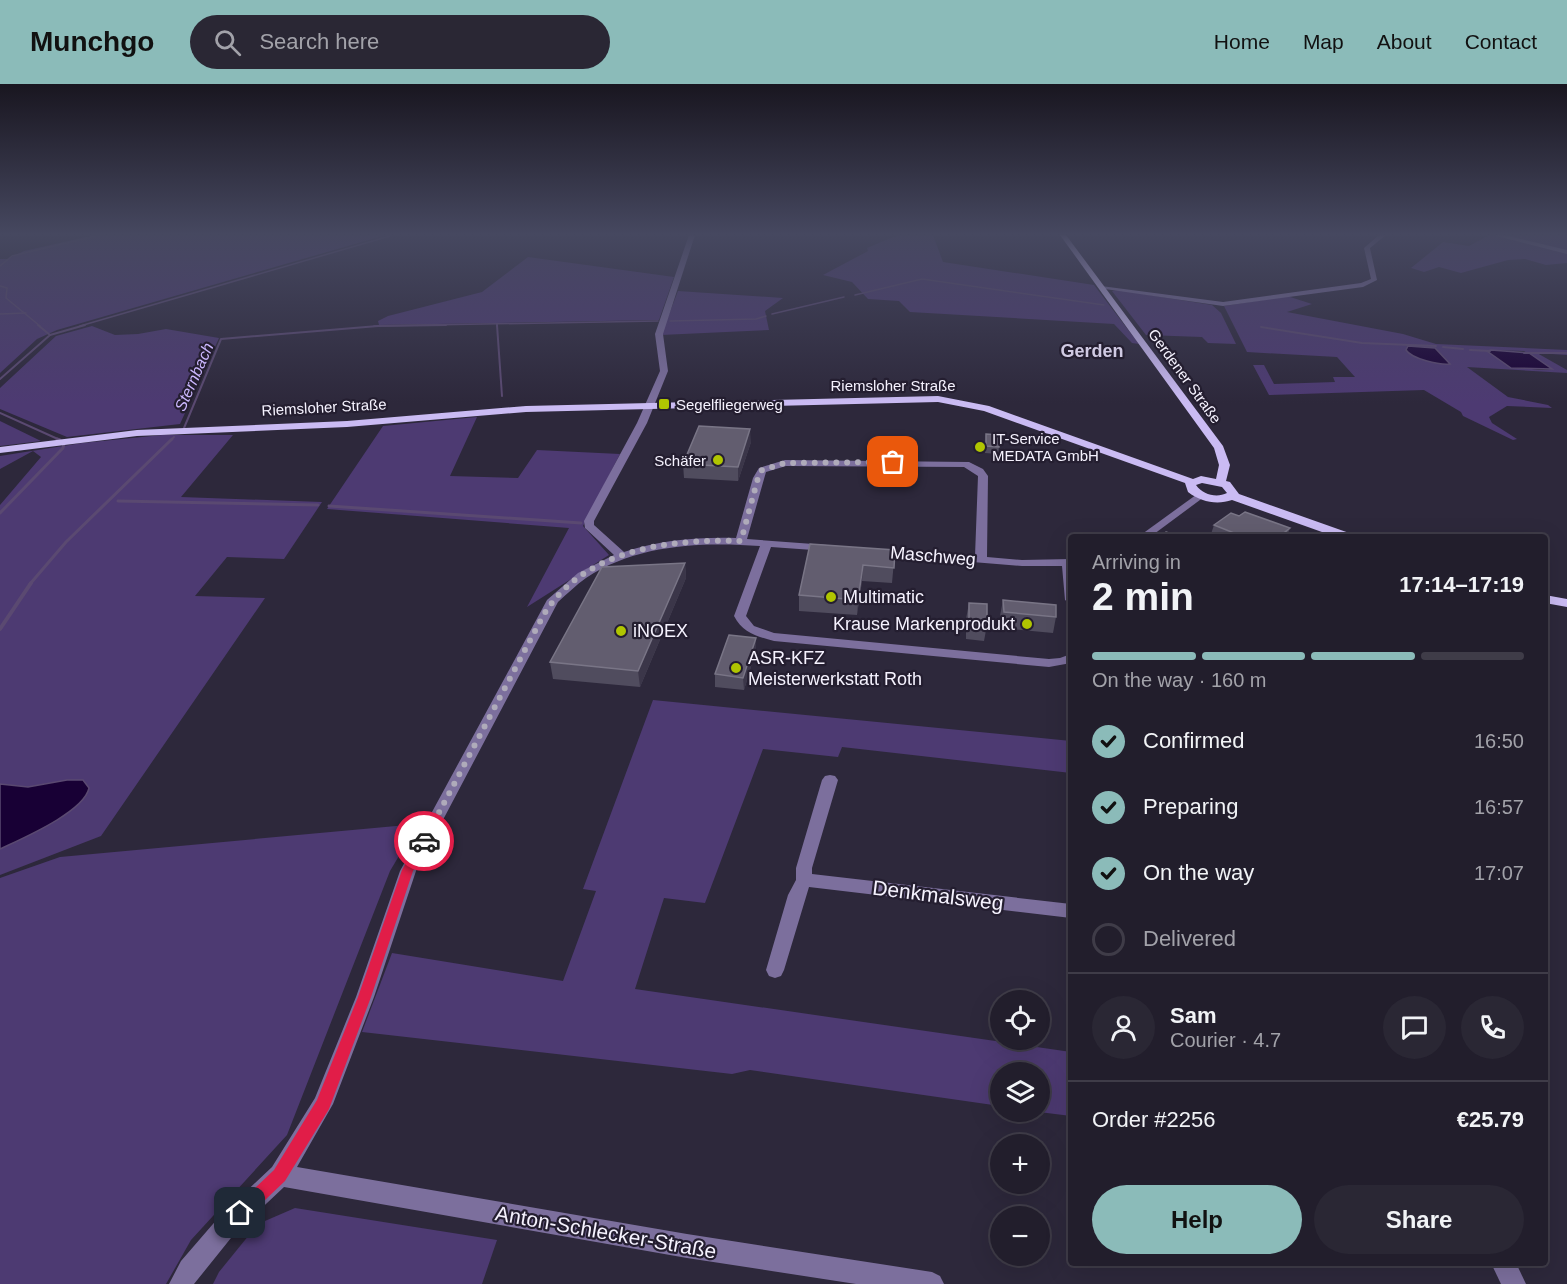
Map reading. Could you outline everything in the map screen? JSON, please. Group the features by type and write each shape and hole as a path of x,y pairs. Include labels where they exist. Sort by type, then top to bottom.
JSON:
{"main road":[{"name":"Gerdener Straße","path":"1103,291 1219,448 1224,459 1223,478 1220,482"},
{"name":"Riemsloher Straße","path":"0,450 154,432 325,425 526,409 651,404 920,399 957,401 986,408 1192,482 1208,479 1220,482"},
{"path":"1192,482 1190,484 1192,490 1200,495 1219,499 1233,495 1340,534"},
{"path":"1220,482 1230,487 1233,495"},
{"path":"1548,600 1567,603"}],"street":[{"path":"621,555 589,526 589,521 642,423 646,408 651,404 664,371 659,334 673,291"},
{"path":"1124,291 1223,304 1319,291"},
{"path":"741,541 758,478 762,470 772,466 785,463 966,464 980,471 982,476 981,560"},
{"path":"1147,534 1200,495"},
{"path":"181,1284 189,1269 227,1225 280,1175 323,1104 365,997 408,870 553,600 578,577 621,555 680,542 741,541 837,549"},
{"path":"768,543 740,616 745,625 757,633 774,637 1049,663 1068,660"},
{"name":"Maschweg","path":"869,551 1034,564 1068,563"},
{"path":"775,970 797,895 804,880 804,868 830,780"},
{"name":"Denkmalsweg","path":"804,880 1068,911"},
{"name":"Anton-Schlecker-Straße","path":"280,1175 687,1246 932,1284"},
{"path":"1505,1266 1514,1284"}],"shaded area":[{"path":"0,291 192,291 57,330 37,339 0,373"},
{"path":"669,291 659,320 379,325 378,321 388,316 482,292"},
{"path":"678,291 783,298 765,311 769,330 661,335"},
{"path":"860,291 1099,291 1139,344 1132,343 1114,324 910,312 899,301 868,299"},
{"path":"1112,291 1212,305 1221,313 1236,344 1208,343 1202,337 1146,335"},
{"path":"1287,296 1312,304 1287,312 1403,334 1436,344 1567,350 1567,355 1537,353 1567,370 1567,373 1467,367 1508,397 1548,405 1552,408 1507,406 1489,417 1492,423 1517,439 1513,440 1463,416 1461,412 1424,390 1269,395 1253,365 1264,365 1274,384 1335,382 1333,377 1355,377 1337,357 1247,352 1224,306","holes":["1488,351 1524,351 1552,369 1536,370 1518,366"]},
{"path":"92,326 115,335 166,329 219,338 180,424 67,437 0,409 0,388 56,336"},
{"path":"1408,346 1435,348 1450,364 1420,359 1406,350"},
{"path":"1487,351 1529,353 1552,369 1511,368"},
{"path":"477,417 450,476 518,478 537,450 620,454 583,526 609,555 527,607 569,528 327,509 383,426"},
{"path":"0,421 41,441 0,446"},
{"path":"162,435 233,435 181,497 322,502 284,559 227,557 195,596 265,598 101,836 0,875 0,849 62,817 47,784 28,787 0,784 0,505 41,457 33,451 0,469 0,456 82,443"},
{"path":"653,700 1068,741 1068,773 842,747 838,757 763,749 705,903 664,898 635,989 990,1040 990,1050 1050,1049 1068,1052 1068,1116 1050,1113 1050,1062 990,1062 990,1105 750,1070 732,1074 362,1032 392,953 563,981 596,891 583,889"},
{"path":"67,780 83,780 89,788 85,797 65,815 0,849 0,784 28,787"},
{"path":"418,824 390,871 287,1135 191,1240 166,1284 0,1284 0,878 60,857"},
{"path":"295,1208 497,1240 482,1284 213,1284 219,1272 258,1224"}],"building":[{"path":"699,426 750,429 738,467 683,464"},
{"path":"986,434 999,435 999,447 986,446"},
{"path":"1245,512 1290,528 1285,532 1291,534 1236,534 1214,525 1231,513 1239,516"},
{"path":"810,544 895,550 894,568 863,565 858,600 799,595"},
{"name":"iNOEX","path":"685,563 638,671 550,662 602,567"},
{"path":"1003,600 1056,605 1056,617 1004,612"},
{"path":"969,603 987,604 987,625 969,623"},
{"name":"ASR-KFZ Meisterwerkstatt Roth","path":"729,635 756,638 743,678 715,674"}],"waterway":[{"path":"7,291 6,298 24,313"},
{"path":"80,326 201,291"},
{"name":"Sternbach","path":"855,295 872,291"},
{"name":"Sternbach","path":"1006,291 1104,305"},
{"name":"Sternbach","path":"772,314 844,297"},
{"path":"0,314 24,313"},
{"path":"24,313 40,326"},
{"name":"Sternbach","path":"670,321 756,319 766,316"},
{"name":"Sternbach","path":"374,326 658,321"},
{"path":"38,325 50,335"},
{"path":"50,335 85,325"},
{"name":"Sternbach","path":"184,428 221,339 378,326 446,325"},
{"path":"497,325 502,396"},
{"path":"1261,327 1362,343 1436,346"},
{"path":"0,379 50,335"},
{"path":"1443,347 1463,349"},
{"path":"1470,350 1490,351"},
{"path":"1524,353 1567,353"},
{"path":"0,413 60,440 57,439"},
{"name":"Sternbach","path":"30,584 66,542 172,439"},
{"path":"0,513 63,448 64,444"},
{"path":"118,501 318,505"},
{"path":"329,506 581,523"},
{"name":"Sternbach","path":"0,629 31,583"}],"way so far":[{"path":"424,841 544,614 563,589 578,577 612,558 648,548 701,540 741,541 758,478 762,470 772,466 785,463 893,462"}],"place":[{"name":"Segelfliegerweg","path":"664,404"},
{"name":"IT-Service MEDATA GmbH","path":"980,447"},
{"name":"Schäfer","path":"718,460"},
{"name":"Multimatic","path":"831,597"},
{"name":"Krause Markenprodukt","path":"1027,624"},
{"name":"iNOEX","path":"621,631"},
{"name":"ASR-KFZ Meisterwerkstatt Roth","path":"736,668"}],"district":[{"name":"Gerden","path":"1092,351"}],"route":[{"path":"240,1213 280,1175 323,1104 365,997 408,870 424,841"}]}
